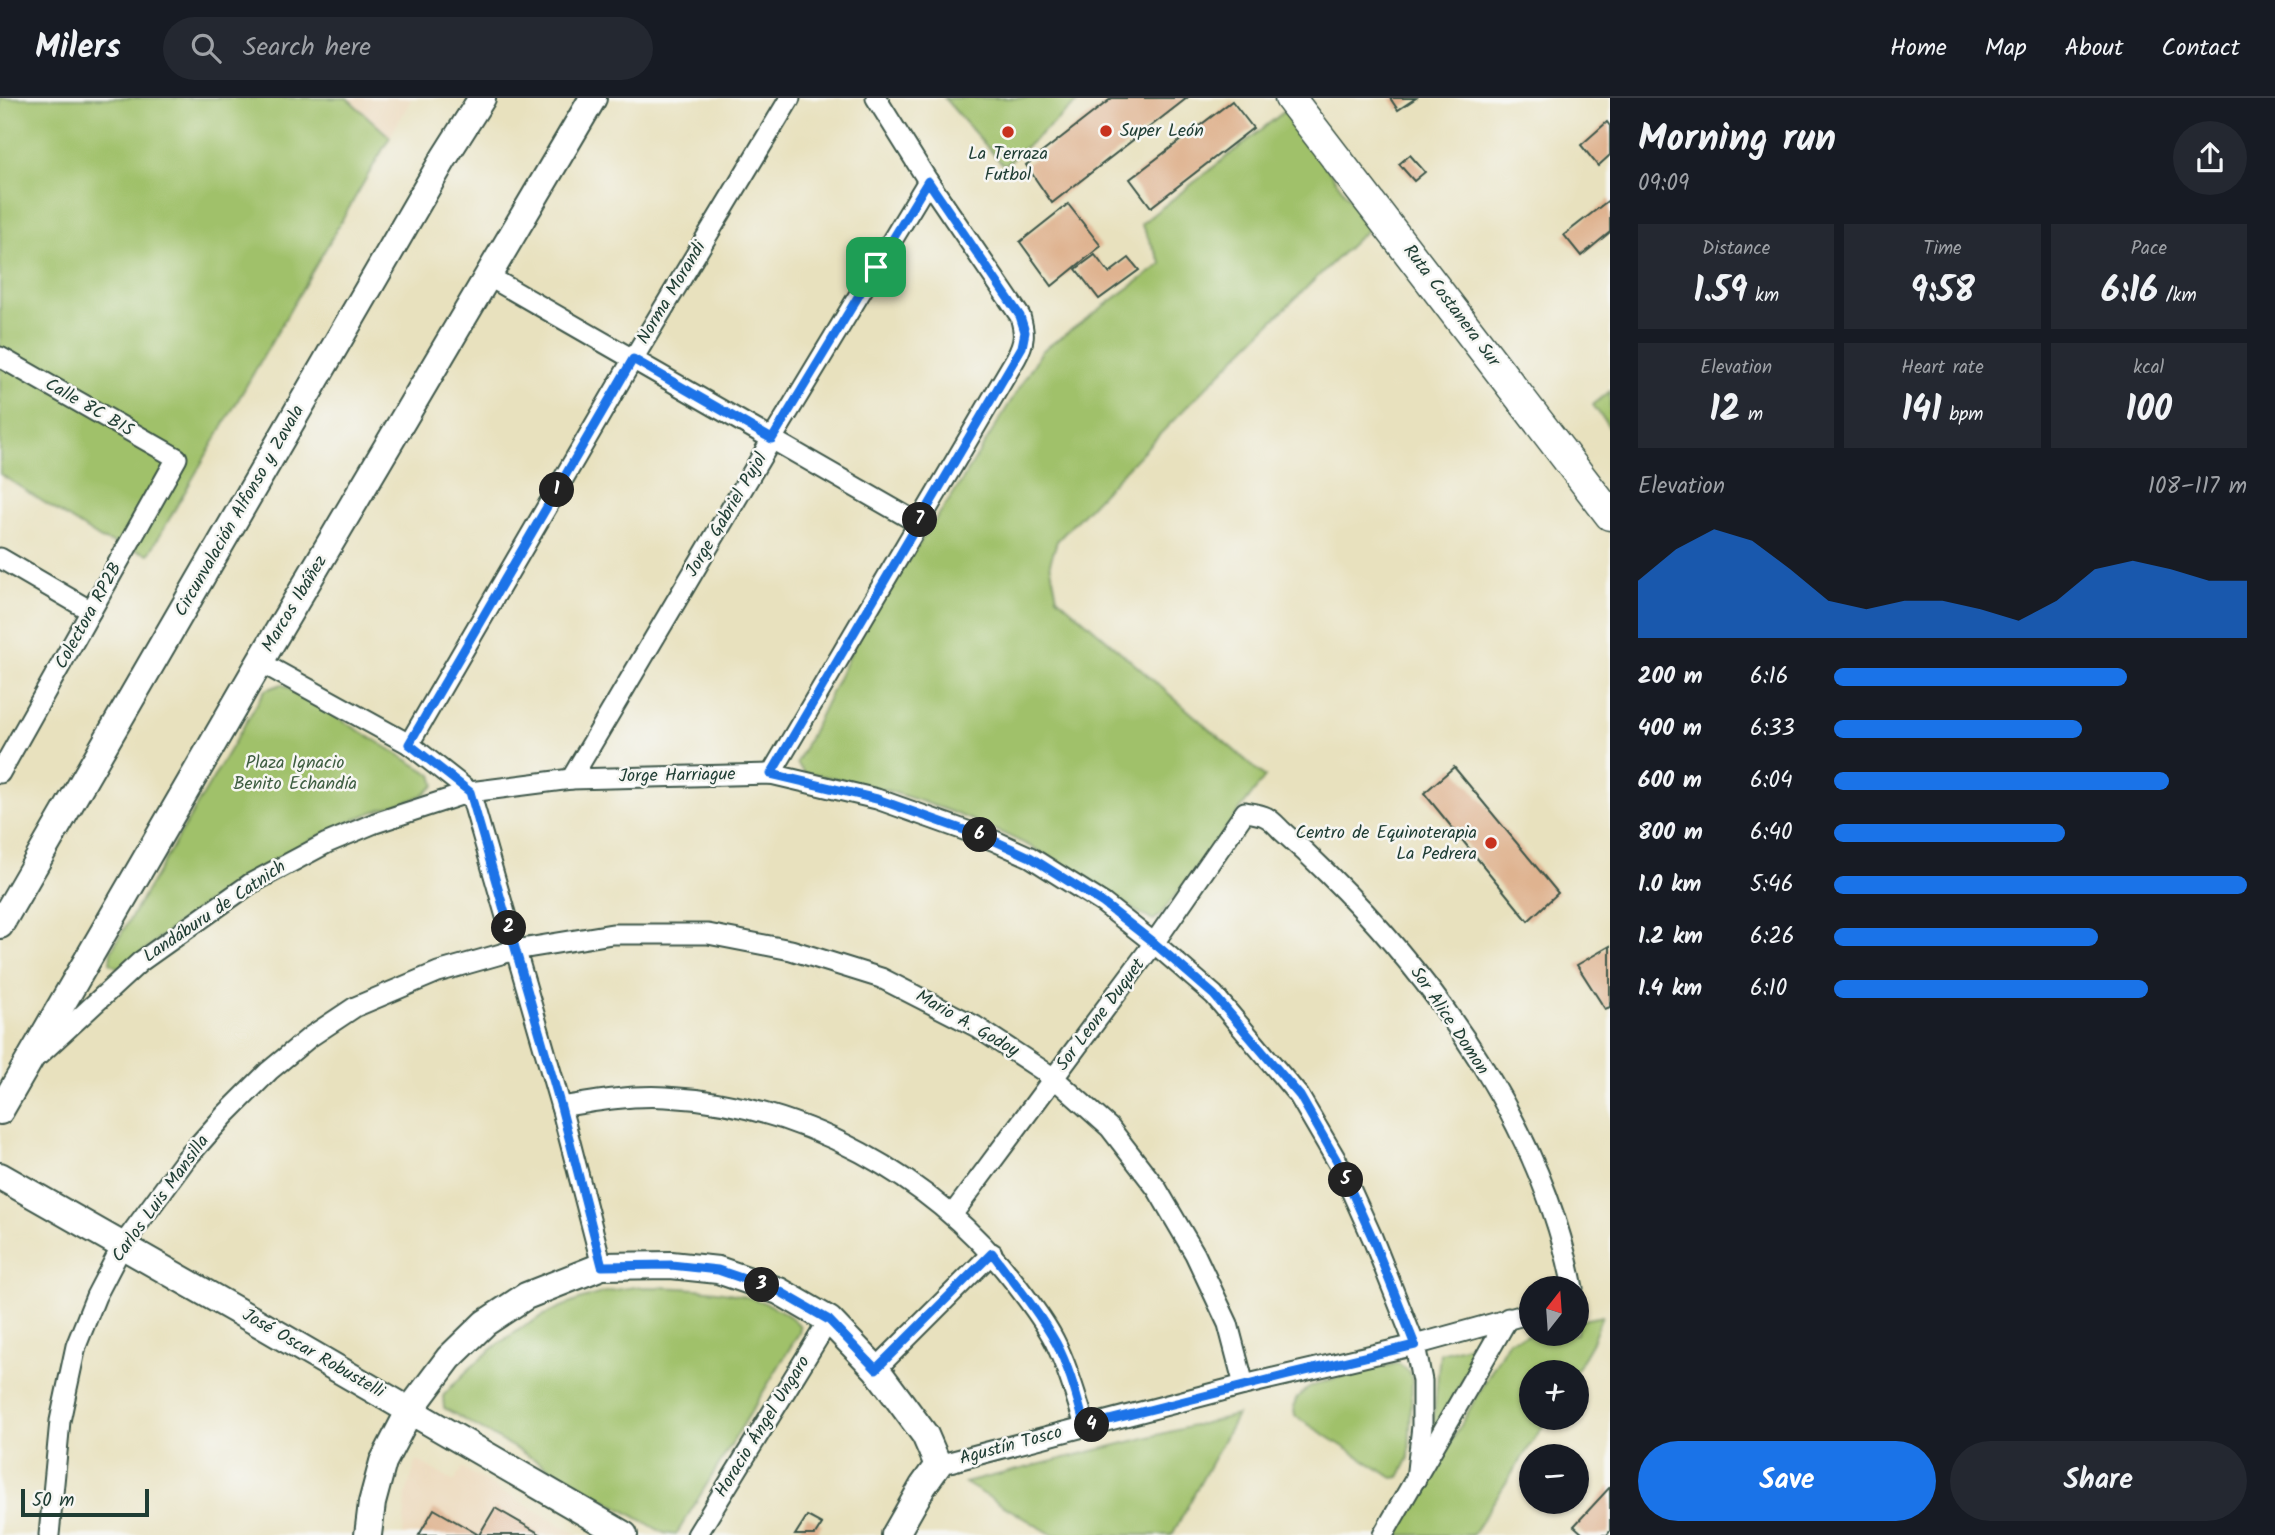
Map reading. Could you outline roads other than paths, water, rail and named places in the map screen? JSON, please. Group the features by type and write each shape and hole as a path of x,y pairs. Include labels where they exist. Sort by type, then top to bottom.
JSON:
{"main road":[{"name":"Ruta Costanera Sur","path":"1290,98 1610,515"},
{"name":"Ruta Costanera Sur","path":"1313,98 1610,486"}],"street":[{"name":"Circunvalación Alfonso y Zavala","path":"0,903 358,276 465,98"},
{"name":"Circunvalación Alfonso y Zavala","path":"0,925 444,158 482,98"},
{"name":"Marcos Ibáñez","path":"0,1111 260,662 593,98"},
{"name":"Norma Morandi","path":"409,744 633,359 790,98"},
{"path":"771,774 1022,347 1025,332 1020,316 928,181 876,98"},
{"name":"Jorge Gabriel Pujol","path":"571,779 928,181"},
{"path":"488,276 918,523"},
{"name":"Calle 8C BIS","path":"0,357 177,458"},
{"name":"Colectora RP2B","path":"3,760 177,458"},
{"path":"0,558 91,611"},
{"path":"260,662 409,744 470,792 561,1107 602,1266"},
{"name":"Jorge Harriague","path":"470,792 571,779 771,774 877,799 995,841 1030,857 1103,903 1214,995 1300,1096 1341,1168 1415,1345 1422,1381 1422,1426 1416,1479"},
{"name":"Landáburu de Catnich","path":"28,1066 140,961 250,884 351,833 470,792"},
{"name":"Sor Leone Duquet","path":"951,1215 1154,943 1245,812"},
{"name":"Sor Alice Domon","path":"1245,812 1265,816 1308,853 1406,957 1457,1027 1515,1124 1565,1247 1571,1276"},
{"name":"Mario A. Godoy","path":"515,950 612,934 708,934 791,950 881,978 925,998 975,1026 1054,1078 1110,1128 1157,1189 1195,1254 1228,1324 1244,1385"},
{"name":"Carlos Luis Mansilla","path":"49,1535 60,1421 76,1346 96,1296 122,1246 186,1159 269,1071 310,1037 355,1007 438,972 515,950"},
{"path":"561,1107 624,1096 702,1100 764,1112 837,1139 884,1165 951,1215 992,1253 1056,1344 1074,1388 1085,1426"},
{"name":"José Oscar Robustelli","path":"0,1176 624,1535"},
{"path":"876,1369 992,1253"},
{"path":"368,1535 372,1503 383,1462 410,1410 449,1358 485,1324 526,1296 602,1266 671,1265 718,1270 779,1291 829,1320 876,1369 925,1435 938,1465 895,1535"},
{"name":"Agustín Tosco","path":"938,1465 1244,1385 1415,1345 1519,1316"},
{"path":"1383,1535 1508,1318"},
{"name":"Horacio Ángel Ungaro","path":"697,1535 829,1320"}],"place":[{"name":"Super León","path":"1106,131"},
{"name":"La Terraza Futbol","path":"1008,132"},
{"name":"Centro de Equinoterapia La Pedrera","path":"1491,843"}],"park label":[{"name":"Plaza Ignacio Benito Echandía","path":"295,773"}]}
